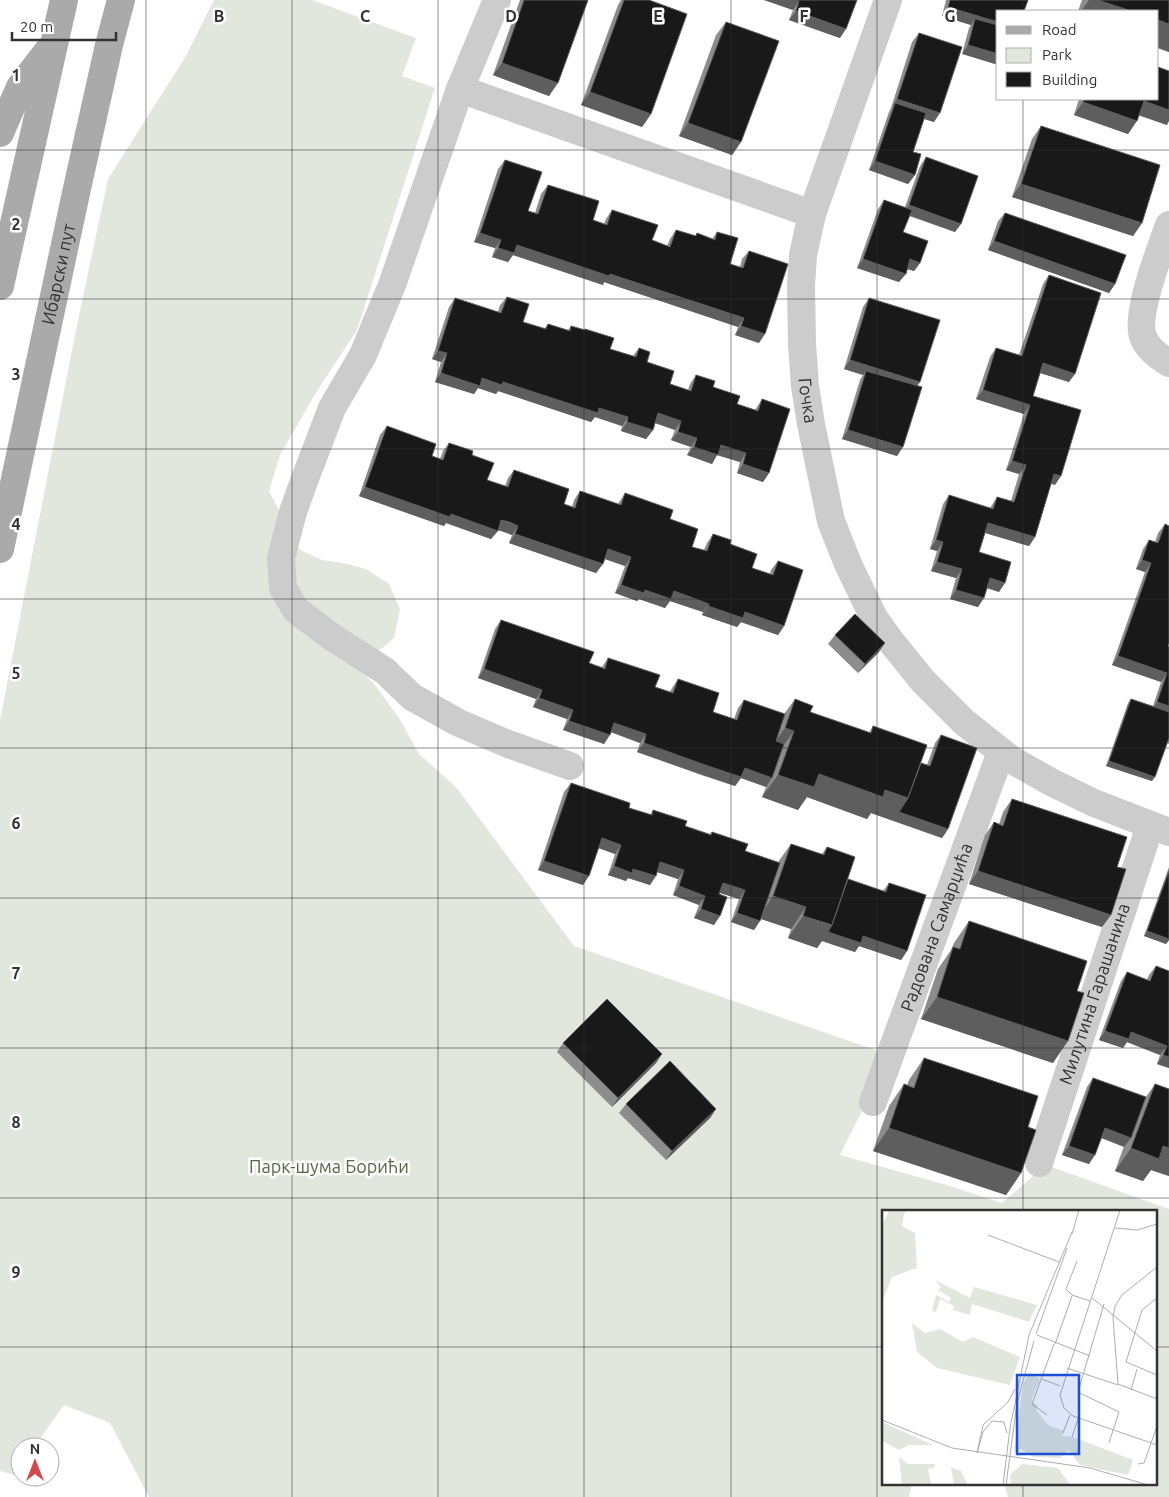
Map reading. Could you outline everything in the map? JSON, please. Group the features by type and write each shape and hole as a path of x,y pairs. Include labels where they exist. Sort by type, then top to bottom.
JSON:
{"main road":[{"path":"0,286 64,0"},
{"name":"Ибарски пут","path":"0,549 76,193 121,0"},
{"path":"0,133 20,87 53,45"}],"street":[{"path":"496,0 460,89 392,285 363,355 328,416 293,512 281,558 283,588 296,610 385,671 412,697 460,723 508,744 570,766"},
{"name":"Гочка","path":"888,0 812,214 803,255 801,286 805,386 831,521 848,564 874,618 923,681 964,722 1012,760 1051,782 1094,803 1159,829"},
{"path":"460,89 812,214"},
{"path":"1169,225 1144,304 1141,328 1143,338 1151,350 1169,363"},
{"name":"Радована Самарџића","path":"873,1102 1001,752"},
{"name":"Милутина Гарашанина","path":"1040,1163 1159,829"}],"green space":[{"name":"Парк-шума Борићи","path":"214,0 312,0 416,38 402,76 435,88 357,330 317,391 280,455 269,491 300,550 322,560 366,569 389,584 400,609 394,638 380,650 348,657 375,685 399,718 419,754 456,787 574,946 890,1055 840,1155 1002,1203 1046,1165 1169,1209 1169,1497 1008,1497 1004,1484 1156,1484 1156,1210 882,1210 882,1484 912,1484 909,1497 149,1497 110,1423 64,1405 41,1437 10,1437 10,1474 0,1471 0,720 75,335 108,179 186,56"}],"building":[{"path":"524,0 588,0 558,83 502,63"},
{"path":"624,0 649,0 687,14 651,114 590,92"},
{"path":"796,0 857,0 846,29 796,11 799,1"},
{"path":"950,0 1028,0 1024,10 996,10 996,21 948,7"},
{"path":"1098,0 1169,0 1169,24 1159,20 1159,10 1128,10"},
{"path":"975,19 996,24 996,53 968,45"},
{"path":"726,22 779,41 741,142 688,123"},
{"path":"919,33 962,47 940,113 897,99"},
{"path":"1159,67 1169,71 1169,110 1144,101 1137,121 1083,102 1084,100 1159,100"},
{"path":"895,103 926,113 913,152 921,154 915,175 875,161"},
{"path":"1041,126 1160,165 1142,223 1021,184"},
{"path":"926,157 978,176 961,224 909,205"},
{"path":"505,160 542,172 528,211 538,214 548,185 599,201 593,220 607,225 612,210 658,225 652,240 670,247 676,230 696,236 697,233 715,240 717,232 738,238 730,264 743,268 749,251 788,264 765,334 741,326 744,318 610,274 609,276 517,245 514,253 498,248 501,240 480,233"},
{"path":"884,200 912,210 903,232 928,241 920,263 910,259 906,274 863,259"},
{"path":"1005,213 1126,255 1115,284 994,241"},
{"path":"1049,275 1101,293 1075,374 1043,363 1033,396 1081,410 1061,476 1054,474 1035,537 988,523 979,552 1011,562 1005,583 990,578 984,598 956,590 962,569 937,562 943,542 936,540 949,495 993,509 997,497 1014,502 1026,465 1012,461 1030,405 983,390 996,348 1022,356"},
{"path":"507,297 529,304 523,322 546,329 548,324 570,331 571,326 585,329 614,338 610,349 636,357 639,348 650,352 647,362 674,371 670,384 691,391 696,375 715,381 713,387 740,396 737,404 758,411 762,399 790,409 769,473 743,464 746,453 721,445 718,455 694,447 697,438 678,432 681,421 658,413 653,430 627,422 628,417 599,408 598,413 503,382 502,385 482,378 480,386 441,373 447,353 438,351 455,298 501,313"},
{"path":"869,298 940,320 920,382 850,360"},
{"path":"866,371 922,387 903,447 848,430"},
{"path":"387,426 436,444 432,456 443,460 449,443 473,451 472,455 494,463 487,480 508,487 514,470 569,489 564,504 575,508 580,491 621,505 625,493 673,510 670,519 698,529 692,547 707,551 713,534 731,540 730,544 757,554 752,568 773,575 778,561 803,570 784,626 745,612 743,618 708,606 709,604 674,591 671,599 645,590 644,593 621,585 631,557 608,549 603,564 515,534 518,526 509,522 501,520 498,531 451,514 450,517 365,487"},
{"path":"1165,524 1169,526 1169,706 1157,702 1167,673 1118,656 1151,563 1142,560 1149,540 1158,543"},
{"path":"855,614 885,643 865,664 835,635"},
{"path":"501,620 594,652 589,663 605,669 608,658 660,675 655,687 673,693 678,679 719,693 713,712 737,720 744,700 785,714 776,741 784,744 772,778 745,768 741,777 708,766 644,743 646,734 614,723 610,735 569,721 573,710 539,698 542,690 484,669"},
{"path":"795,699 813,706 810,712 871,733 873,726 927,745 908,798 885,790 883,797 819,774 814,787 778,775 794,731 785,728"},
{"path":"1131,699 1169,712 1169,738 1155,777 1109,761"},
{"path":"941,735 977,748 948,829 899,812 908,798 921,763 930,766"},
{"path":"571,783 630,803 629,808 652,815 653,810 687,821 685,826 711,835 712,832 748,844 745,851 780,863 760,921 737,913 745,890 723,883 719,894 727,897 720,916 701,909 705,896 679,886 684,870 660,862 656,876 633,869 632,873 614,866 621,845 602,838 589,876 544,861"},
{"path":"1012,799 1127,837 1117,867 1126,869 1111,915 978,871 994,822 1003,826"},
{"path":"791,844 824,855 827,847 855,857 832,925 803,916 806,907 773,896"},
{"path":"1169,871 1169,939 1147,931"},
{"path":"848,879 886,892 889,883 926,895 907,951 863,936 861,943 828,932"},
{"path":"969,921 1087,961 1077,991 1084,993 1068,1041 937,997 953,947 960,949"},
{"path":"1156,966 1169,971 1169,1057 1163,1055 1167,1046 1131,1032 1129,1039 1105,1031 1127,972 1150,981"},
{"path":"607,999 662,1054 618,1098 563,1043"},
{"path":"924,1058 1038,1096 1028,1127 1036,1130 1021,1173 889,1128 904,1084 914,1088"},
{"path":"670,1061 716,1109 672,1151 626,1104"},
{"path":"1093,1078 1146,1097 1131,1138 1105,1128 1095,1155 1069,1146"},
{"path":"1155,1084 1169,1089 1169,1148 1163,1146 1159,1159 1131,1148"}]}
